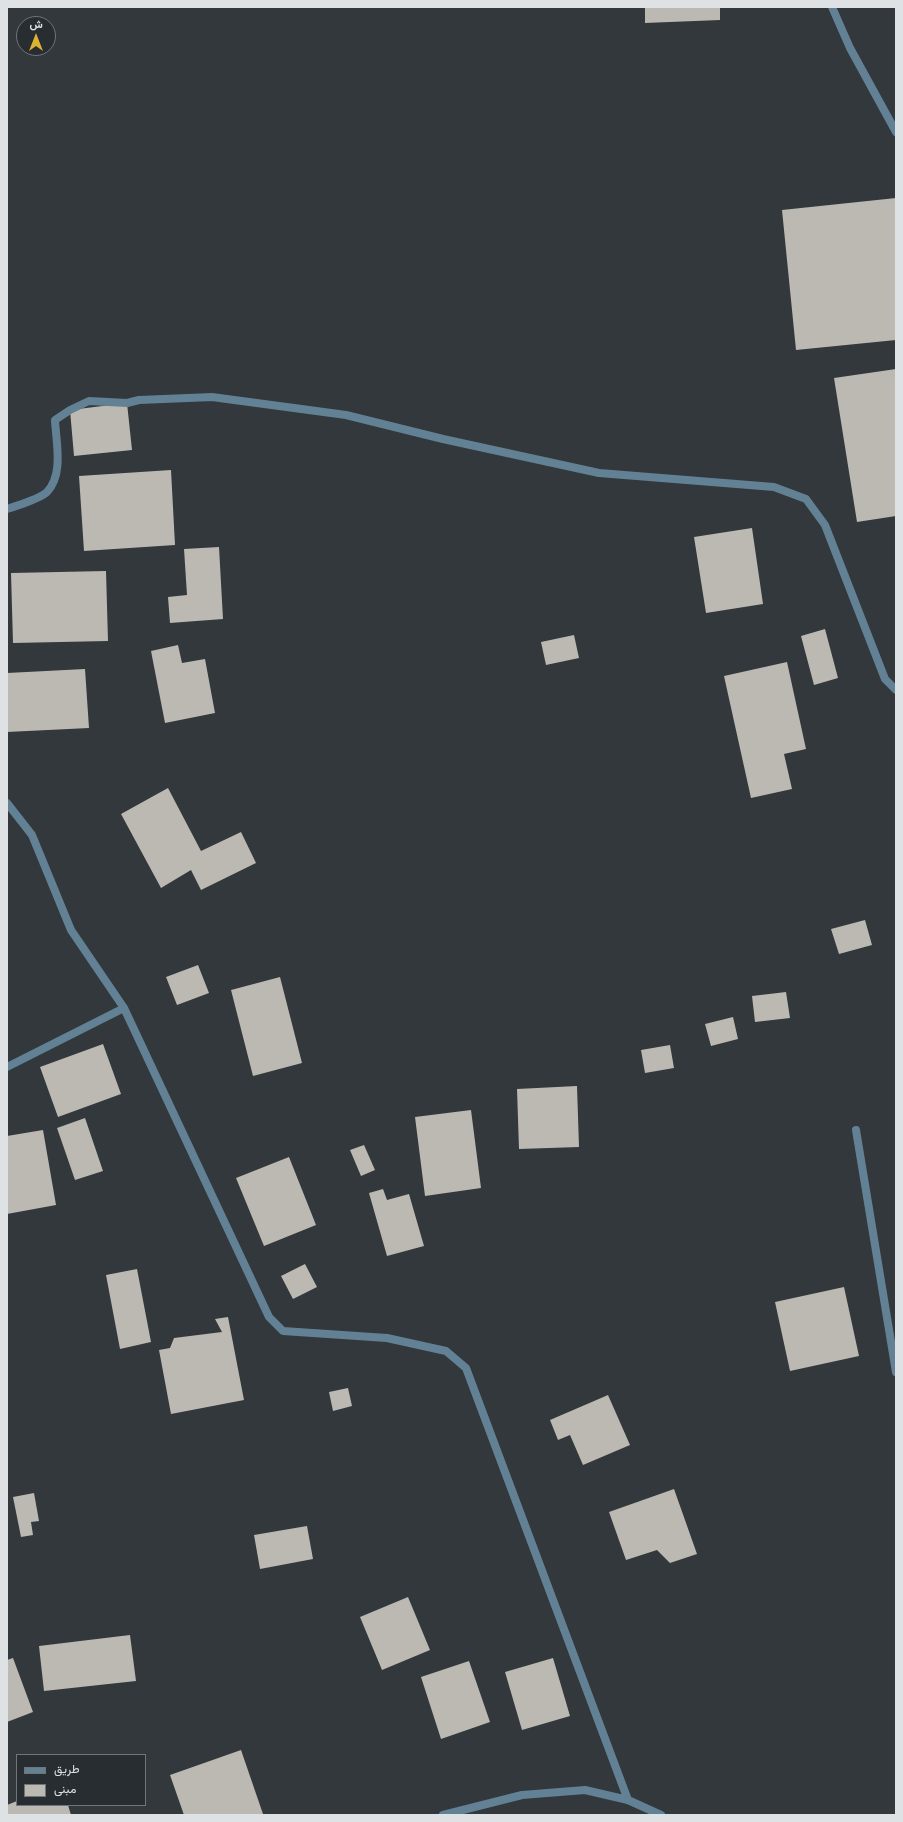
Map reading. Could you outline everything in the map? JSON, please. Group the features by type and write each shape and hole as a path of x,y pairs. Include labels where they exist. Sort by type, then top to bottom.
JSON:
{"street":[{"path":"832,7 850,48 896,132"},
{"path":"7,509 29,502 47,492 58,473 55,420 70,410 89,401 127,403 139,400 212,397 346,415 443,439 599,473 774,487 806,499 824,525 885,679 896,690"},
{"path":"7,803 32,835 71,930 124,1008 269,1317 283,1331 387,1338 446,1351 466,1368 628,1800"},
{"path":"7,1067 124,1008"},
{"path":"856,1130 896,1372"},
{"path":"443,1815 522,1795 585,1790 628,1800 661,1815"}],"building":[{"path":"645,7 720,7 720,20 645,23"},
{"path":"896,198 896,340 796,350 782,210"},
{"path":"896,369 896,516 857,522 834,378"},
{"path":"127,403 132,450 74,456 70,410"},
{"path":"171,470 175,545 84,551 79,476"},
{"path":"752,528 763,604 706,613 694,537"},
{"path":"219,547 223,619 170,623 168,597 187,595 184,549"},
{"path":"106,571 108,641 13,643 11,573"},
{"path":"825,629 838,678 814,685 801,636"},
{"path":"574,635 579,658 546,665 541,642"},
{"path":"178,645 182,663 205,659 215,713 165,723 151,651"},
{"path":"787,662 806,749 784,754 792,789 751,798 724,676"},
{"path":"85,669 89,728 7,732 7,673"},
{"path":"168,788 201,851 241,832 256,863 201,890 191,870 161,888 121,814"},
{"path":"865,920 872,945 839,954 831,929"},
{"path":"198,965 209,993 177,1005 166,977"},
{"path":"280,977 302,1063 253,1076 231,990"},
{"path":"786,992 790,1018 755,1022 752,996"},
{"path":"733,1017 738,1039 711,1046 705,1024"},
{"path":"103,1044 121,1094 58,1117 40,1067"},
{"path":"670,1045 674,1068 645,1073 641,1050"},
{"path":"577,1086 579,1147 519,1149 517,1089"},
{"path":"471,1110 481,1188 425,1196 415,1117"},
{"path":"85,1118 103,1171 75,1180 57,1128"},
{"path":"43,1130 56,1205 7,1214 7,1136"},
{"path":"364,1145 375,1170 361,1176 350,1150"},
{"path":"289,1157 316,1225 264,1246 236,1178"},
{"path":"383,1189 387,1200 409,1194 424,1246 387,1256 369,1193"},
{"path":"305,1264 317,1287 293,1299 281,1276"},
{"path":"137,1269 151,1342 120,1349 106,1275"},
{"path":"844,1287 859,1356 790,1371 775,1302"},
{"path":"228,1317 244,1400 171,1414 159,1350 170,1348 174,1338 222,1332 215,1319"},
{"path":"348,1388 352,1406 333,1411 329,1392"},
{"path":"608,1395 630,1445 583,1465 570,1435 558,1440 550,1420"},
{"path":"674,1489 697,1554 670,1563 657,1550 626,1560 609,1512"},
{"path":"34,1493 39,1521 31,1522 33,1535 21,1537 13,1497"},
{"path":"307,1526 313,1559 260,1569 254,1535"},
{"path":"408,1597 430,1650 382,1670 360,1617"},
{"path":"130,1635 136,1681 44,1691 39,1646"},
{"path":"13,1658 33,1712 7,1722 7,1660"},
{"path":"553,1658 570,1716 522,1730 505,1672"},
{"path":"469,1661 490,1722 441,1739 421,1677"},
{"path":"241,1750 263,1814 184,1815 170,1775"},
{"path":"16,1801 16,1806 68,1806 71,1815 7,1815 7,1805"}]}
